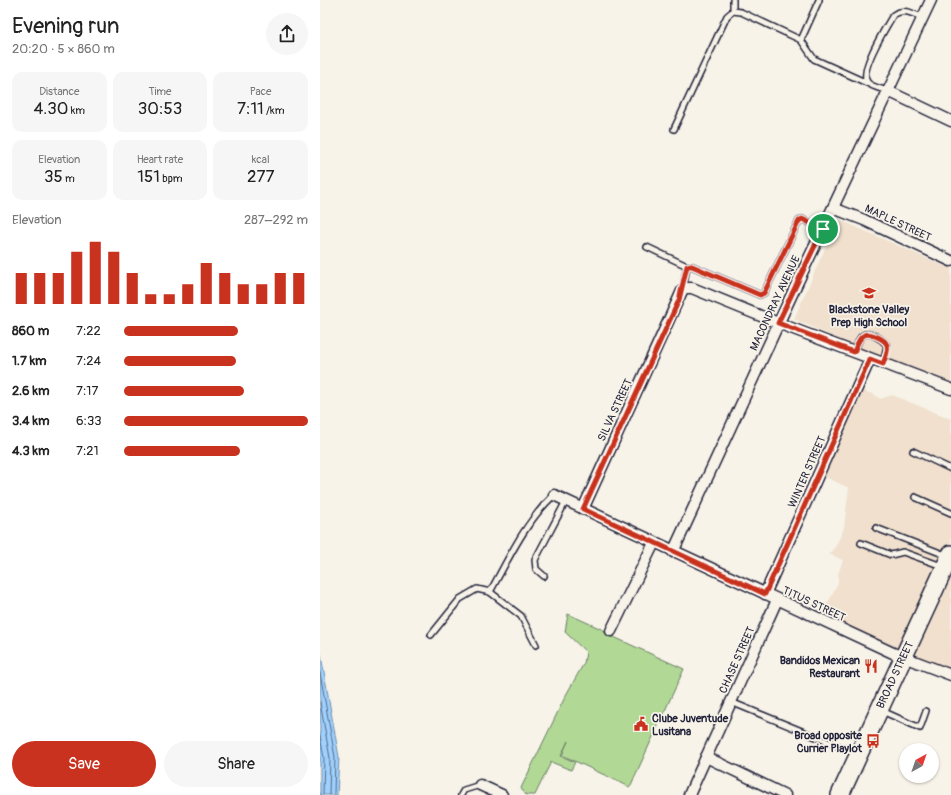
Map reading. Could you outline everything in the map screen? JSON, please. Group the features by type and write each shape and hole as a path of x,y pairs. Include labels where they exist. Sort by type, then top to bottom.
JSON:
{"main road":[{"name":"BROAD STREET","path":"840,795 949,561"}],"street":[{"name":"MACONDRAY AVENUE","path":"673,552 778,323 834,208 931,0"},
{"path":"888,91 951,121"},
{"name":"MAPLE STREET","path":"834,208 864,220 951,261"},
{"path":"682,291 686,288 692,288 870,359 951,389"},
{"name":"SILVA STREET","path":"583,509 682,291"},
{"name":"WINTER STREET","path":"765,594 870,359"},
{"path":"554,495 583,509"},
{"name":"TITUS STREET","path":"583,509 903,658 951,675"},
{"path":"611,631 654,543"},
{"name":"CHASE STREET","path":"689,795 777,600"},
{"path":"706,757 785,795"},
{"path":"480,785 502,795"}],"lane":[{"path":"733,0 733,11"},
{"path":"801,40 820,0"},
{"path":"674,129 727,16 733,11 741,12 801,40 814,59 888,91"},
{"path":"868,83 865,77 866,66 893,15 899,11 906,11 923,18"},
{"path":"647,247 687,266 692,266 760,295 764,293 799,221 802,219 823,229"},
{"path":"682,291 687,266"},
{"path":"854,352 862,336 866,334 872,335 884,341 887,345 883,364"},
{"path":"912,451 951,469"},
{"path":"490,592 530,522 540,508 554,495"},
{"path":"915,497 951,513"},
{"path":"544,576 536,569 535,560 566,501"},
{"path":"876,528 949,561"},
{"path":"861,543 891,555 903,552 949,561"},
{"path":"430,635 460,599 477,589 490,592 520,616 536,645"},
{"path":"731,702 858,755"},
{"path":"879,710 920,728 926,711"},
{"path":"461,795 464,790 480,785"}],"shaded area":[{"name":"Blackstone Valley Prep High School","path":"838,219 944,266 946,260 951,262 951,390 794,319"},
{"path":"858,389 875,395 880,399 892,395 951,419 951,678 820,617 838,584 838,574 843,560 829,554 836,546 844,528 849,488 821,475"}],"green space":[{"path":"568,614 684,669 630,787 562,755 568,741 561,756 575,762 571,770 551,762 535,795 526,795 521,788 566,695 584,663 586,652 565,632"}],"water":[{"path":"320,650 339,757 337,795 320,795"}],"place":[{"name":"Blackstone Valley Prep High School","path":"869,293"},
{"name":"Bandidos Mexican Restaurant","path":"871,666"},
{"name":"Clube Juventude Lusitana","path":"641,724"},
{"name":"Broad opposite Currier Playlot","path":"873,741"}],"route":[{"path":"802,219 823,229 778,323 854,352 862,336 866,334 872,335 884,341 888,350 883,364 870,359 765,594 583,509 679,300 687,266 692,266 725,282 760,295 764,293 799,221 802,219"}]}
